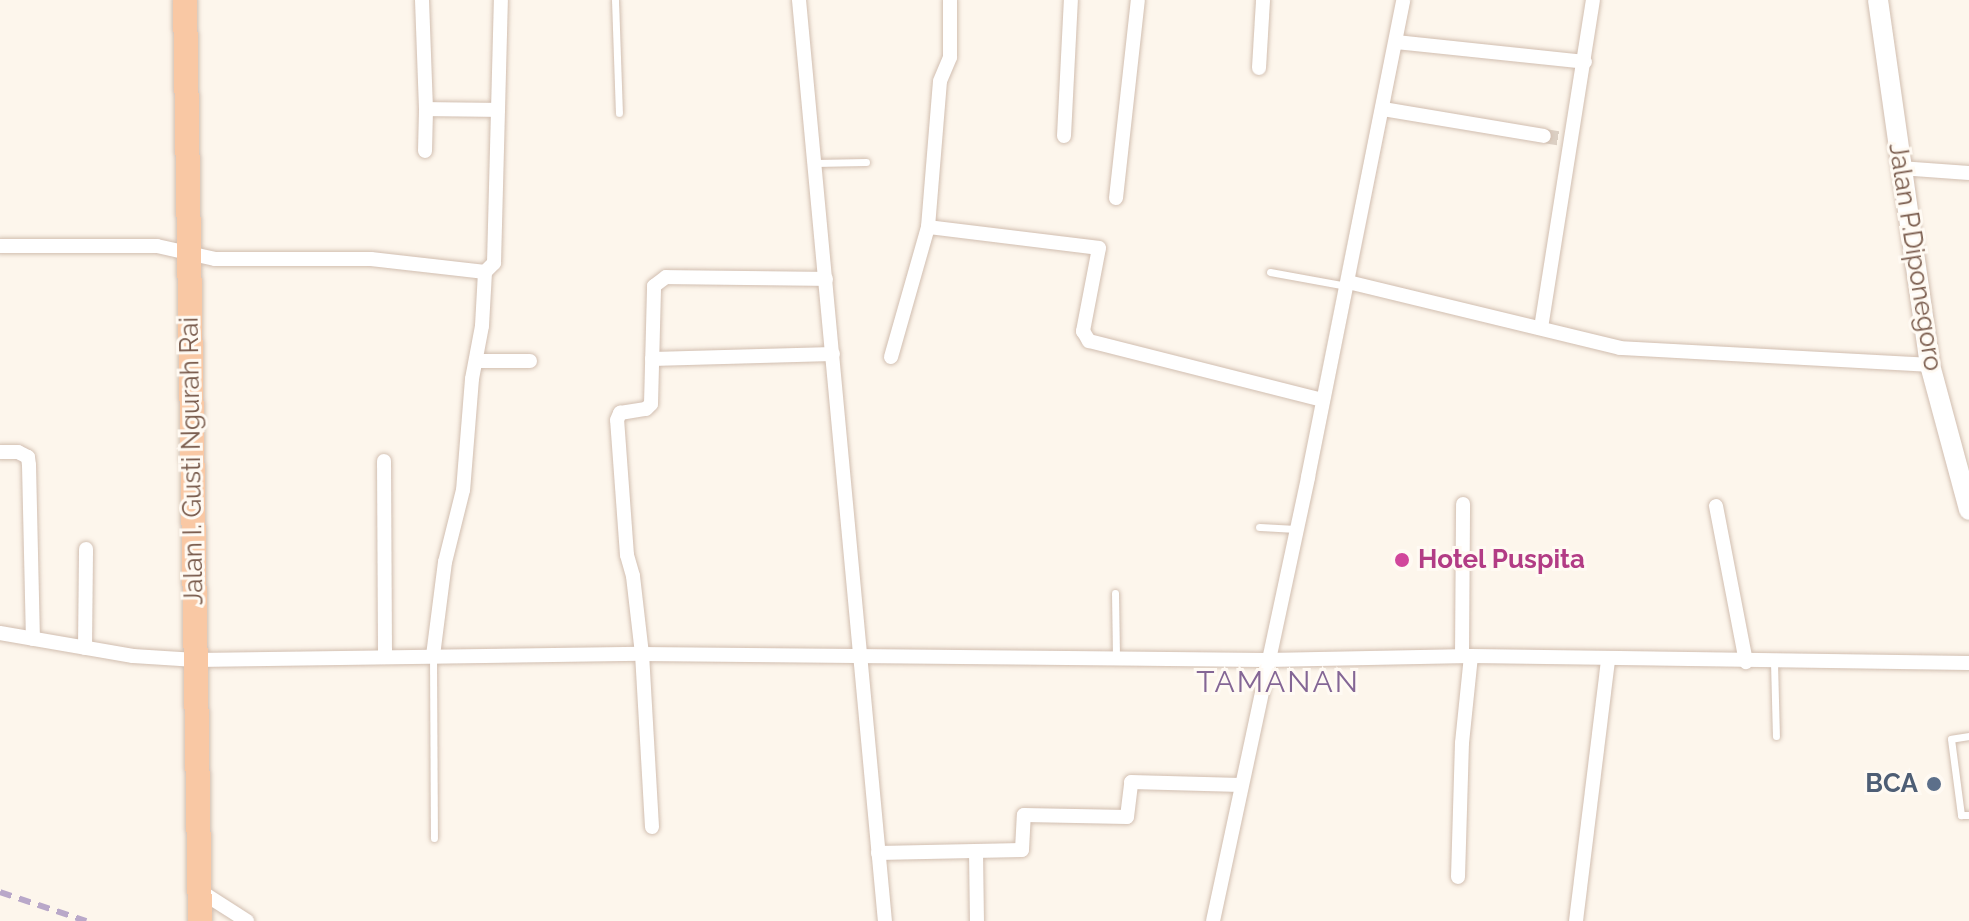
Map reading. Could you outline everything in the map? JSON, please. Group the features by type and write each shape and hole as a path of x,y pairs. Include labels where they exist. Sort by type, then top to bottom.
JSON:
{"highway":[{"name":"Jalan I. Gusti Ngurah Rai","path":"185,0 200,908"}],"main road":[{"name":"Jalan P.Diponegoro","path":"1878,0 1930,365 1969,510"}],"street":[{"path":"422,0 425,151"},
{"path":"433,656 445,562 463,490 485,272 494,263 501,0"},
{"path":"799,0 885,921"},
{"path":"891,357 928,227 940,81 950,57 950,0"},
{"path":"1064,136 1071,0"},
{"path":"1116,198 1138,0"},
{"path":"1259,68 1263,0"},
{"path":"1213,921 1297,529 1403,0"},
{"path":"1541,328 1568,140 1585,62 1593,0"},
{"path":"1396,42 1585,62"},
{"path":"426,109 498,110"},
{"path":"1383,109 1544,136"},
{"path":"1900,168 1969,173"},
{"path":"928,227 1099,248 1083,331 1089,341 1323,400"},
{"path":"0,246 157,246 215,259 371,259 485,272"},
{"path":"652,827 642,654 633,576 627,555 617,420 620,413 646,409 651,404 653,291 660,279 826,279"},
{"path":"1347,284 1620,348 1728,357 1930,365"},
{"path":"652,359 833,354"},
{"path":"477,361 530,361"},
{"path":"0,452 18,452 28,457 33,639"},
{"path":"384,461 385,657"},
{"path":"1458,877 1466,656 1463,504"},
{"path":"1716,506 1746,662"},
{"path":"85,648 86,549"},
{"path":"0,633 133,656 196,660 642,654 1267,660 1466,656 1969,663"},
{"path":"1576,921 1608,660"},
{"path":"878,853 1023,850 1026,814 1127,817 1131,782 1241,785"},
{"path":"976,851 977,921"},
{"path":"200,908 247,921"}],"lane":[{"path":"615,0 619,113"},
{"path":"815,163 866,162"},
{"path":"1270,272 1347,284"},
{"path":"1259,527 1297,529"},
{"path":"1115,593 1116,658"},
{"path":"433,656 434,838"},
{"path":"1774,662 1776,736"},
{"path":"1969,736 1951,739 1961,815 1969,815"}],"tunnel":[{"path":"1544,136 1563,139"}],"railway":[{"path":"0,892 86,921"}],"place":[{"name":"Hotel Puspita","path":"1402,560"},
{"name":"BCA","path":"1934,784"}],"district":[{"name":"TAMANAN","path":"1278,682"}]}
